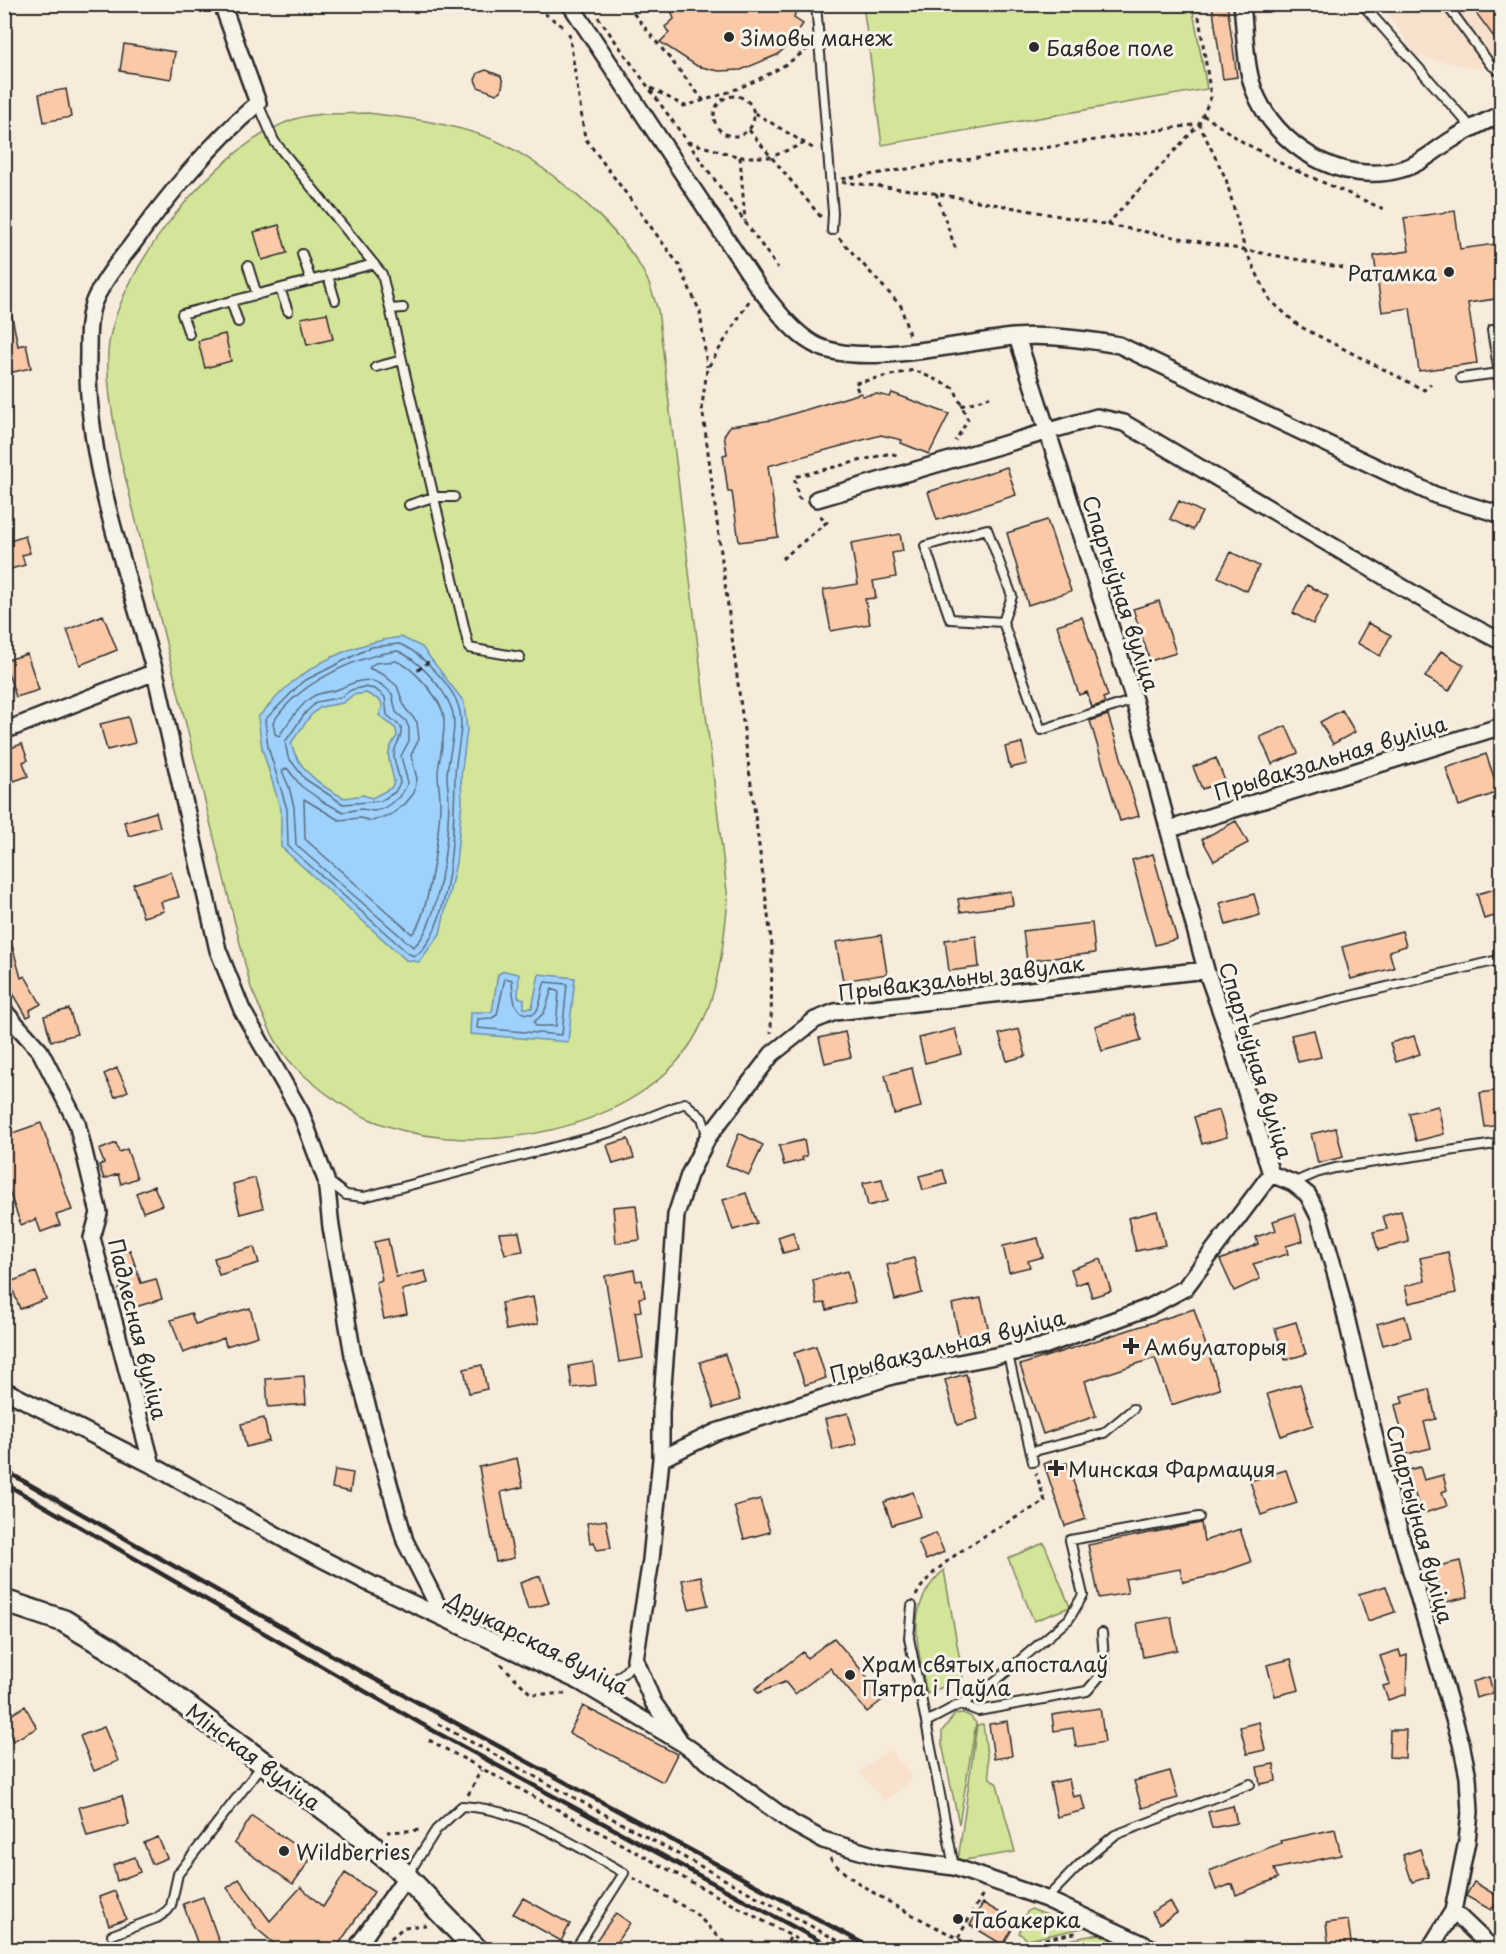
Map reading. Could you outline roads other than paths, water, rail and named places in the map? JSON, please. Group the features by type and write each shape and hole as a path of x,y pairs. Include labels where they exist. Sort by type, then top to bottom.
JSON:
{"street":[{"path":"222,4 258,103 223,133 158,209 112,271 95,300 90,323 87,387 94,450 155,672 218,950 242,1010 301,1113 326,1180 331,1227 353,1355 405,1541 443,1616"},
{"path":"570,4 758,287 786,320 813,344 846,354 912,351 1017,337 1086,339 1119,345 1435,495 1502,515"},
{"path":"1242,4 1253,87 1261,107 1270,122 1297,148 1331,166 1372,173 1402,170 1419,162 1472,127 1502,114"},
{"name":"Спартыўная вуліца","path":"1017,337 1134,700 1206,970 1226,1026 1271,1174 1293,1183 1308,1195 1319,1217 1337,1279 1386,1485 1461,1743 1468,1777 1470,1812 1467,1841 1453,1911 1429,1950"},
{"path":"811,504 1097,417 1124,423 1441,610 1502,642"},
{"path":"4,731 155,672"},
{"name":"Прывакзальная вуліца","path":"1170,829 1502,726"},
{"name":"Прывакзальны завулак","path":"661,1459 661,1400 676,1215 689,1175 708,1137 772,1054 814,1020 835,1012 1206,970"},
{"name":"Падлесная вуліца","path":"4,1011 40,1051 77,1123 99,1213 92,1238 152,1466"},
{"name":"Прывакзальная вуліца","path":"661,1459 716,1432 892,1376 1041,1347 1150,1307 1185,1288 1271,1174"},
{"name":"Друкарская вуліца","path":"4,1390 152,1466 287,1541 580,1682 682,1743 792,1823 823,1840 880,1857 954,1867 1046,1899 1156,1950"},
{"path":"661,1459 649,1571 635,1659 653,1702 682,1743"},
{"name":"Мінская вуліца","path":"4,1601 42,1612 88,1635 264,1763 349,1827 406,1877 477,1950"},
{"path":"356,1950 406,1877"},
{"path":"1453,1911 1494,1950"}],"lane":[{"path":"816,4 830,181 831,230"},
{"path":"1362,4 1472,127"},
{"path":"1446,4 1490,64 1502,73"},
{"path":"258,103 274,141 382,274 469,648 520,657"},
{"path":"302,254 311,281"},
{"path":"189,334 183,314 374,264"},
{"path":"248,266 257,295"},
{"path":"328,276 335,300"},
{"path":"280,289 288,311"},
{"path":"231,301 238,322"},
{"path":"390,309 403,308"},
{"path":"1461,378 1499,373 1492,330 1502,329"},
{"path":"376,367 402,360"},
{"path":"409,505 434,497 454,497"},
{"path":"1003,622 950,620 925,546 987,529 1012,596 1003,622 1041,730 1134,700"},
{"path":"1226,1026 1502,959"},
{"path":"326,1180 346,1195 364,1197 612,1132 685,1103 702,1118 708,1137"},
{"path":"1293,1183 1335,1168 1502,1143"},
{"path":"1008,1354 1033,1462"},
{"path":"1031,1452 1104,1433 1133,1409"},
{"path":"926,1722 981,1693 1069,1619 1083,1596 1070,1540 1199,1517"},
{"path":"912,1606 909,1638 954,1867"},
{"path":"960,1704 978,1712 1087,1691 1105,1670 1102,1633"},
{"path":"580,1682 614,1682 624,1675 635,1659"},
{"path":"112,1935 157,1918 171,1906 178,1874 264,1763"},
{"path":"1046,1899 1081,1863 1115,1836 1250,1784"},
{"path":"406,1877 436,1830 462,1806 495,1810 521,1818 624,1873 575,1950"}],"water":[{"path":"401,637 422,647 464,702 467,730 461,777 462,802 456,863 440,934 419,962 406,960 281,847 281,810 262,748 258,717 287,686 310,670 334,656 387,639","holes":["366,693 381,701 382,708 379,715 396,729 397,736 389,754 394,782 391,788 372,798 363,795 345,798 319,783 305,769 291,743 311,715 321,707 343,703 353,695"]},
{"path":"504,971 519,974 518,997 524,999 524,1008 532,1008 539,974 575,978 568,1042 470,1034 471,1012 492,1012 498,974"}],"railway":[{"path":"4,1470 358,1670 875,1950"},
{"path":"4,1483 432,1730 836,1950"}],"place":[{"name":"Зімовы манеж","path":"729,37"},
{"name":"Баявое поле","path":"1034,47"},
{"name":"Ратамка","path":"1449,272"},
{"name":"Амбулаторыя","path":"1131,1346"},
{"name":"Минская Фармация","path":"1056,1468"},
{"name":"Храм святых апосталаў Пятра і Паўла","path":"850,1675"},
{"name":"Wildberries","path":"284,1851"},
{"name":"Табакерка","path":"958,1919"}]}
